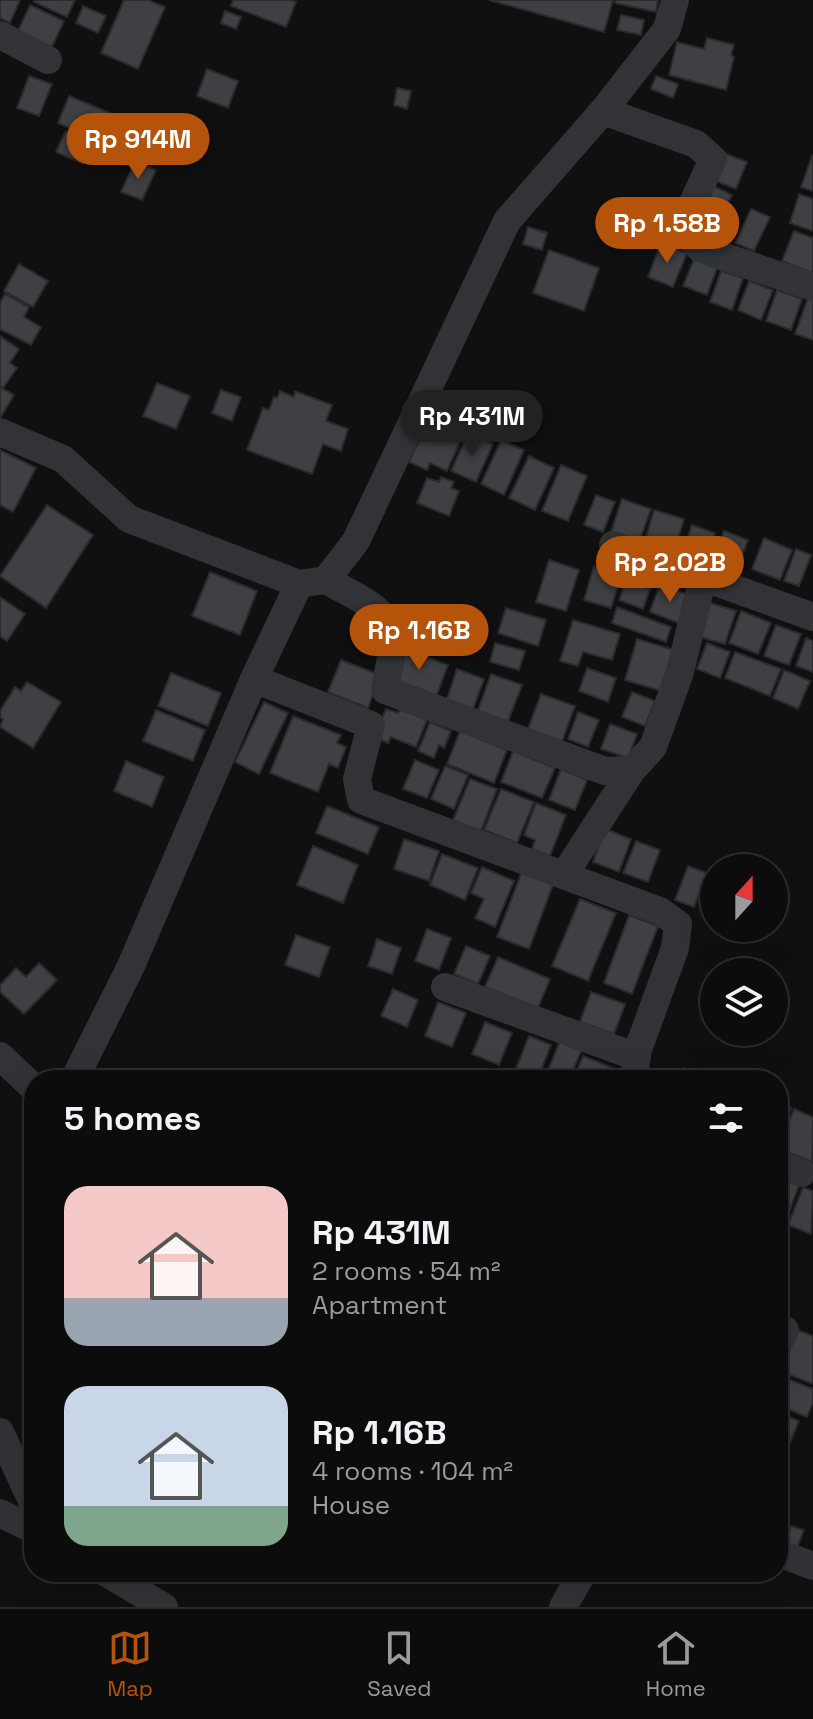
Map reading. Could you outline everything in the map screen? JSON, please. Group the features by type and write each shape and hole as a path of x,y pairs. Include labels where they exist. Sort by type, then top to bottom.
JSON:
{"street":[{"path":"79,1070 131,966 254,679 312,582 356,541 507,221 603,111 667,29 675,0"},
{"path":"0,35 48,60"},
{"path":"603,111 696,144 713,159 691,207 687,235 701,249 813,287"},
{"path":"0,432 63,459 129,519 312,582 379,612 389,625 392,640 385,690 371,725 357,779 361,800 660,911 678,924 675,948 636,1069 445,987"},
{"path":"613,545 813,617"},
{"path":"564,875 632,770 653,747 680,672 703,577"},
{"path":"254,679 371,725"},
{"path":"385,690 605,771 632,770"},
{"path":"0,1056 24,1079"},
{"path":"0,1432 24,1484"},
{"path":"0,1513 24,1525"},
{"path":"788,1557 813,1566"},
{"path":"122,1582 164,1607"},
{"path":"563,1607 577,1582"}],"building":[{"path":"0,0 20,0 10,23 0,18"},
{"path":"35,0 75,0 67,17"},
{"path":"124,0 148,0 165,7 138,69 101,53"},
{"path":"233,0 296,2 286,27 231,6"},
{"path":"489,0 613,0 604,32"},
{"path":"616,0 658,0 656,12 615,3"},
{"path":"30,5 64,21 50,51 16,35"},
{"path":"83,6 106,16 98,33 76,23"},
{"path":"225,11 241,17 236,29 221,23"},
{"path":"621,15 644,20 641,35 617,30"},
{"path":"707,38 734,45 726,90 669,75 677,42 704,49"},
{"path":"207,69 238,81 228,108 197,96"},
{"path":"29,76 52,84 39,116 17,108"},
{"path":"656,76 678,84 673,98 651,89"},
{"path":"397,88 411,91 407,109 394,105"},
{"path":"69,96 110,113 99,140 58,123"},
{"path":"65,132 92,144 83,164 56,152"},
{"path":"724,153 747,162 736,189 713,180"},
{"path":"813,157 813,191 801,187"},
{"path":"135,161 156,170 142,200 121,192"},
{"path":"713,186 732,195 715,231 696,222"},
{"path":"799,194 813,199 813,231 790,223"},
{"path":"751,209 770,217 754,251 735,243"},
{"path":"528,227 547,233 542,250 523,244"},
{"path":"794,231 813,238 813,273 782,261"},
{"path":"661,243 687,253 673,287 648,277"},
{"path":"549,250 599,268 584,311 533,293"},
{"path":"694,259 717,268 707,295 683,286"},
{"path":"19,264 48,281 33,307 4,291"},
{"path":"721,271 743,278 732,310 710,302"},
{"path":"749,281 773,290 761,320 738,310"},
{"path":"777,290 802,299 791,330 766,321"},
{"path":"5,294 29,307 24,317 41,327 31,345 0,329 0,303"},
{"path":"808,298 813,300 813,340 795,334"},
{"path":"0,336 19,349 10,363 17,368 3,388 0,386"},
{"path":"157,383 190,396 176,429 143,416"},
{"path":"0,387 14,395 0,418"},
{"path":"221,390 241,397 232,421 212,413"},
{"path":"280,391 294,397 295,391 332,405 326,421 348,429 341,451 323,444 312,474 247,450 263,408 269,410"},
{"path":"436,423 463,435 447,471 430,463 427,470 409,462 422,434 430,437"},
{"path":"468,433 493,444 476,482 451,471"},
{"path":"501,440 524,450 504,495 481,484"},
{"path":"0,450 36,468 13,512 0,505"},
{"path":"529,456 554,468 535,510 509,498"},
{"path":"561,465 587,476 568,521 542,511"},
{"path":"441,477 454,482 451,488 459,491 449,516 417,503 427,478 439,482"},
{"path":"596,495 615,502 603,532 584,525"},
{"path":"622,499 651,509 638,545 610,535"},
{"path":"47,505 93,535 46,608 0,576"},
{"path":"654,510 684,519 674,553 644,544"},
{"path":"692,525 715,533 704,567 680,559"},
{"path":"724,531 748,540 734,578 710,570"},
{"path":"764,538 792,550 780,580 752,569"},
{"path":"796,549 811,555 799,586 784,581"},
{"path":"549,560 579,570 566,611 536,602"},
{"path":"594,566 622,574 611,608 584,600"},
{"path":"210,572 257,591 240,635 192,616"},
{"path":"626,581 650,589 643,609 619,600"},
{"path":"660,584 689,595 679,623 650,612"},
{"path":"0,597 25,614 7,641 0,636"},
{"path":"710,603 736,611 725,644 700,637"},
{"path":"617,607 671,627 666,642 612,623"},
{"path":"506,608 546,620 538,646 498,633"},
{"path":"741,611 771,623 758,654 729,643"},
{"path":"573,620 620,634 612,660 583,652 578,666 560,661"},
{"path":"776,625 801,634 789,665 764,656"},
{"path":"806,638 813,641 813,672 796,666"},
{"path":"637,639 674,650 662,691 625,680"},
{"path":"495,643 525,651 519,670 490,662"},
{"path":"707,643 730,652 720,678 697,669"},
{"path":"402,648 448,665 436,697 390,680"},
{"path":"735,652 781,669 770,696 725,678"},
{"path":"341,660 380,675 368,708 328,692"},
{"path":"587,668 616,678 608,702 579,691"},
{"path":"457,669 484,679 472,712 446,702"},
{"path":"784,670 810,681 798,709 773,698"},
{"path":"171,673 221,693 208,726 158,706"},
{"path":"491,674 522,685 507,724 477,713"},
{"path":"27,682 61,702 33,748 0,727 3,719 0,711 15,687 21,691"},
{"path":"632,692 655,701 645,726 622,717"},
{"path":"541,694 575,706 558,752 524,740"},
{"path":"264,702 288,713 259,774 235,762"},
{"path":"386,709 398,713 400,709 427,720 416,747 391,737 388,743 374,737"},
{"path":"156,710 205,730 193,761 143,741"},
{"path":"578,712 599,720 588,747 568,739"},
{"path":"293,716 341,735 337,743 346,747 338,768 329,764 318,792 270,773"},
{"path":"430,722 451,731 444,748 439,745 434,758 418,751"},
{"path":"610,724 637,734 628,758 601,749"},
{"path":"460,731 507,750 494,783 447,764"},
{"path":"513,751 555,768 542,798 501,782"},
{"path":"415,760 439,770 427,798 403,789"},
{"path":"126,761 164,777 152,807 114,791"},
{"path":"445,766 468,775 454,809 431,799"},
{"path":"561,769 587,780 575,810 549,800"},
{"path":"470,779 497,789 481,831 453,820"},
{"path":"501,789 534,802 517,843 484,830"},
{"path":"536,803 566,815 550,856 532,849 535,840 524,835"},
{"path":"327,806 379,827 368,854 316,833"},
{"path":"605,829 631,839 619,872 593,862"},
{"path":"404,839 439,851 429,881 394,869"},
{"path":"636,841 660,850 648,882 623,873"},
{"path":"313,846 358,865 343,903 297,885"},
{"path":"442,854 478,868 465,900 430,885"},
{"path":"688,866 700,870 700,891 694,907 675,900"},
{"path":"482,867 514,881 495,927 475,918 484,899 471,893"},
{"path":"522,871 554,882 529,949 497,937"},
{"path":"580,899 616,913 588,981 552,966"},
{"path":"629,915 658,926 632,994 604,983"},
{"path":"427,929 451,938 439,970 415,961"},
{"path":"296,935 330,947 319,977 285,965"},
{"path":"377,939 401,948 392,974 368,966"},
{"path":"466,946 490,956 478,984 454,974"},
{"path":"498,957 550,979 538,1008 485,987"},
{"path":"39,963 57,980 24,1014 0,992 0,985 16,968 26,977"},
{"path":"393,989 418,1000 407,1027 381,1016"},
{"path":"591,992 625,1004 614,1034 580,1022"},
{"path":"438,1002 466,1013 452,1047 425,1036"},
{"path":"485,1022 512,1033 499,1065 472,1054"},
{"path":"529,1036 551,1045 541,1070 516,1070"},
{"path":"560,1041 582,1049 573,1070 548,1070"},
{"path":"583,1056 618,1070 577,1070"},
{"path":"794,1109 813,1117 812,1162 788,1152 788,1124"},
{"path":"788,1181 799,1185 788,1216"},
{"path":"803,1187 813,1191 811,1234 788,1225"},
{"path":"797,1330 813,1336 813,1384 788,1374 788,1355"},
{"path":"788,1379 813,1389 813,1402 807,1417 788,1409"},
{"path":"788,1416 799,1421 788,1447"},
{"path":"791,1526 804,1530 797,1548 788,1545"}]}
